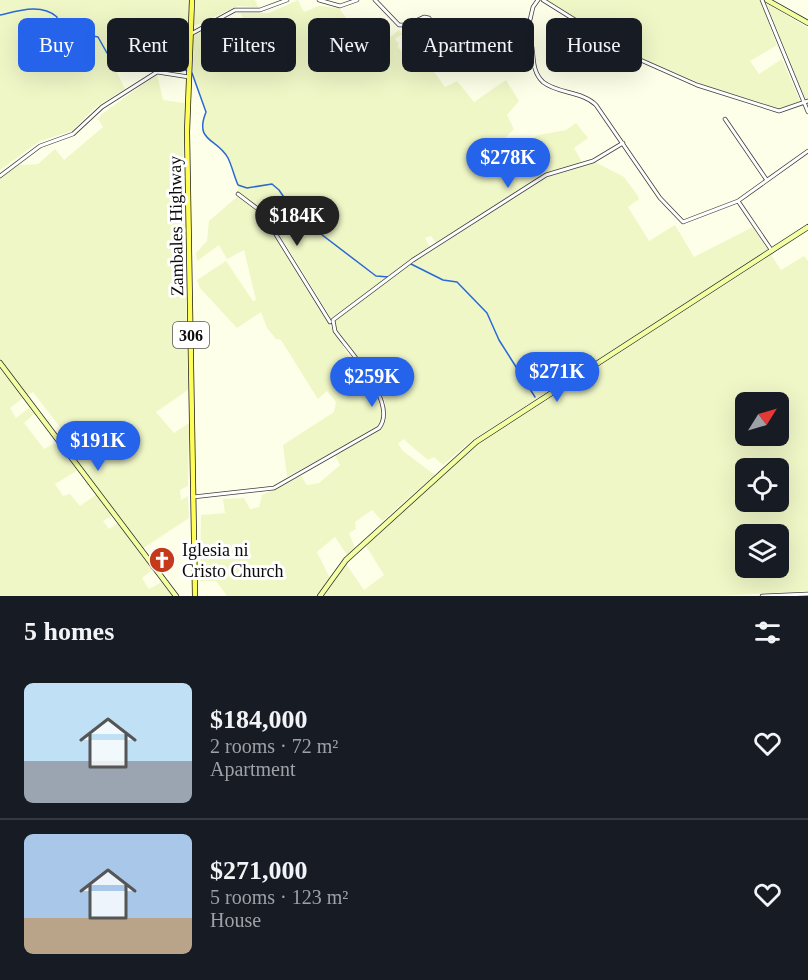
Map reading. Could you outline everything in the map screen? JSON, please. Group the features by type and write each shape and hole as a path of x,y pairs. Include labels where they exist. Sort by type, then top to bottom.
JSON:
{"main road":[{"name":"Zambales Highway","path":"192,0 187,132 195,596"}],"street":[{"path":"191,34 235,10 260,10 287,0"},
{"path":"319,0 340,6 357,0"},
{"path":"375,0 399,25 402,25"},
{"path":"530,18 533,7 538,0"},
{"path":"543,0 636,58 697,85 779,111 806,101"},
{"path":"764,0 806,101 808,112"},
{"path":"764,0 808,23"},
{"path":"534,66 540,77 548,84 593,101 660,198 679,220 690,221 727,203 738,201 808,151"},
{"path":"0,176 40,146 73,134 102,107 157,72 189,74"},
{"path":"724,119 766,179"},
{"path":"332,324 333,320 410,264 546,175 593,161 623,143"},
{"path":"193,497 274,488 381,426 381,397 262,212 238,194"},
{"path":"738,201 772,251"},
{"path":"320,596 346,560 476,442 808,227"},
{"path":"0,363 176,596"},
{"path":"762,596 808,594"}],"green space":[{"path":"0,0 190,0 189,35 189,18 107,18 107,72 117,72 125,89 96,107 72,131 40,141 0,170"},
{"path":"195,0 255,0 258,7 238,6 212,18 201,18 201,23 194,26"},
{"path":"298,0 304,12 319,6 339,8 346,18 308,18 308,72 390,72 390,37 399,30 402,34 395,39 402,52 402,72 434,72 445,87 457,81 474,102 506,80 519,101 507,115 514,129 502,141 511,153 538,135 566,130 576,123 588,138 574,148 582,162 545,174 436,243 431,236 425,238 430,247 331,318 265,211 238,193 238,185 228,158 203,132 202,123 206,112 193,73 194,36 201,32 201,72 296,72 296,18 243,18 240,13 269,13"},
{"path":"546,0 760,0 777,45 750,61 759,74 782,59 800,101 783,108 773,107 707,86 647,61 642,58 642,18 576,18"},
{"path":"766,3 808,28 808,101 806,101"},
{"path":"157,74 163,100 185,103 183,166 169,179 184,201 188,390 156,412 174,433 189,423 188,486 180,490 181,500 188,496 189,518 142,549 61,439 66,435 33,392 27,395 0,360 0,178 19,165 38,164 55,149 64,160 103,127 98,119 101,115"},
{"path":"595,162 624,177 638,196 639,199 628,207 649,241 675,225 694,257 753,227 768,250 471,441 443,465 434,457 428,460 403,439 398,444 403,451 435,475 382,521 372,510 355,522 356,529 349,533 355,548 347,555 335,537 317,552 330,578 317,596 227,596 216,581 200,581 201,515 225,513 223,499 244,498 250,509 259,507 262,495 301,476 307,485 319,483 340,465 335,455 382,428 385,417 385,399 334,325 335,320 414,262 548,177"},
{"path":"238,196 262,215 349,356 376,391 381,404 381,419 376,428 287,477 283,445 334,412 336,402 327,391 318,399 281,340 276,339 267,328 261,312 237,328 200,288 197,280 226,261 253,301 256,300 244,250 227,259 219,245 197,261 196,253 207,241 209,221"},
{"path":"771,255 781,270 804,256 808,261 808,591 717,596 324,596 346,564 364,590 384,575 366,546 477,445"},
{"path":"0,369 23,398 10,408 16,418 29,408 34,414 24,423 44,449 55,443 78,470 55,484 63,496 70,494 80,506 97,494 113,515 103,521 109,529 118,523 153,569 142,578 149,589 162,582 172,596 0,596"}],"waterway":[{"path":"0,15 22,10 44,10 57,17 48,50 53,53 93,36 98,37 107,53"},
{"path":"192,73 206,112 203,122 205,134 228,158 238,185 247,188 272,184 279,190 296,215 376,276 389,277"},
{"path":"411,264 443,280 457,282 487,313 499,340 535,397"}],"place":[{"name":"Iglesia ni Cristo Church","path":"162,560"}]}
